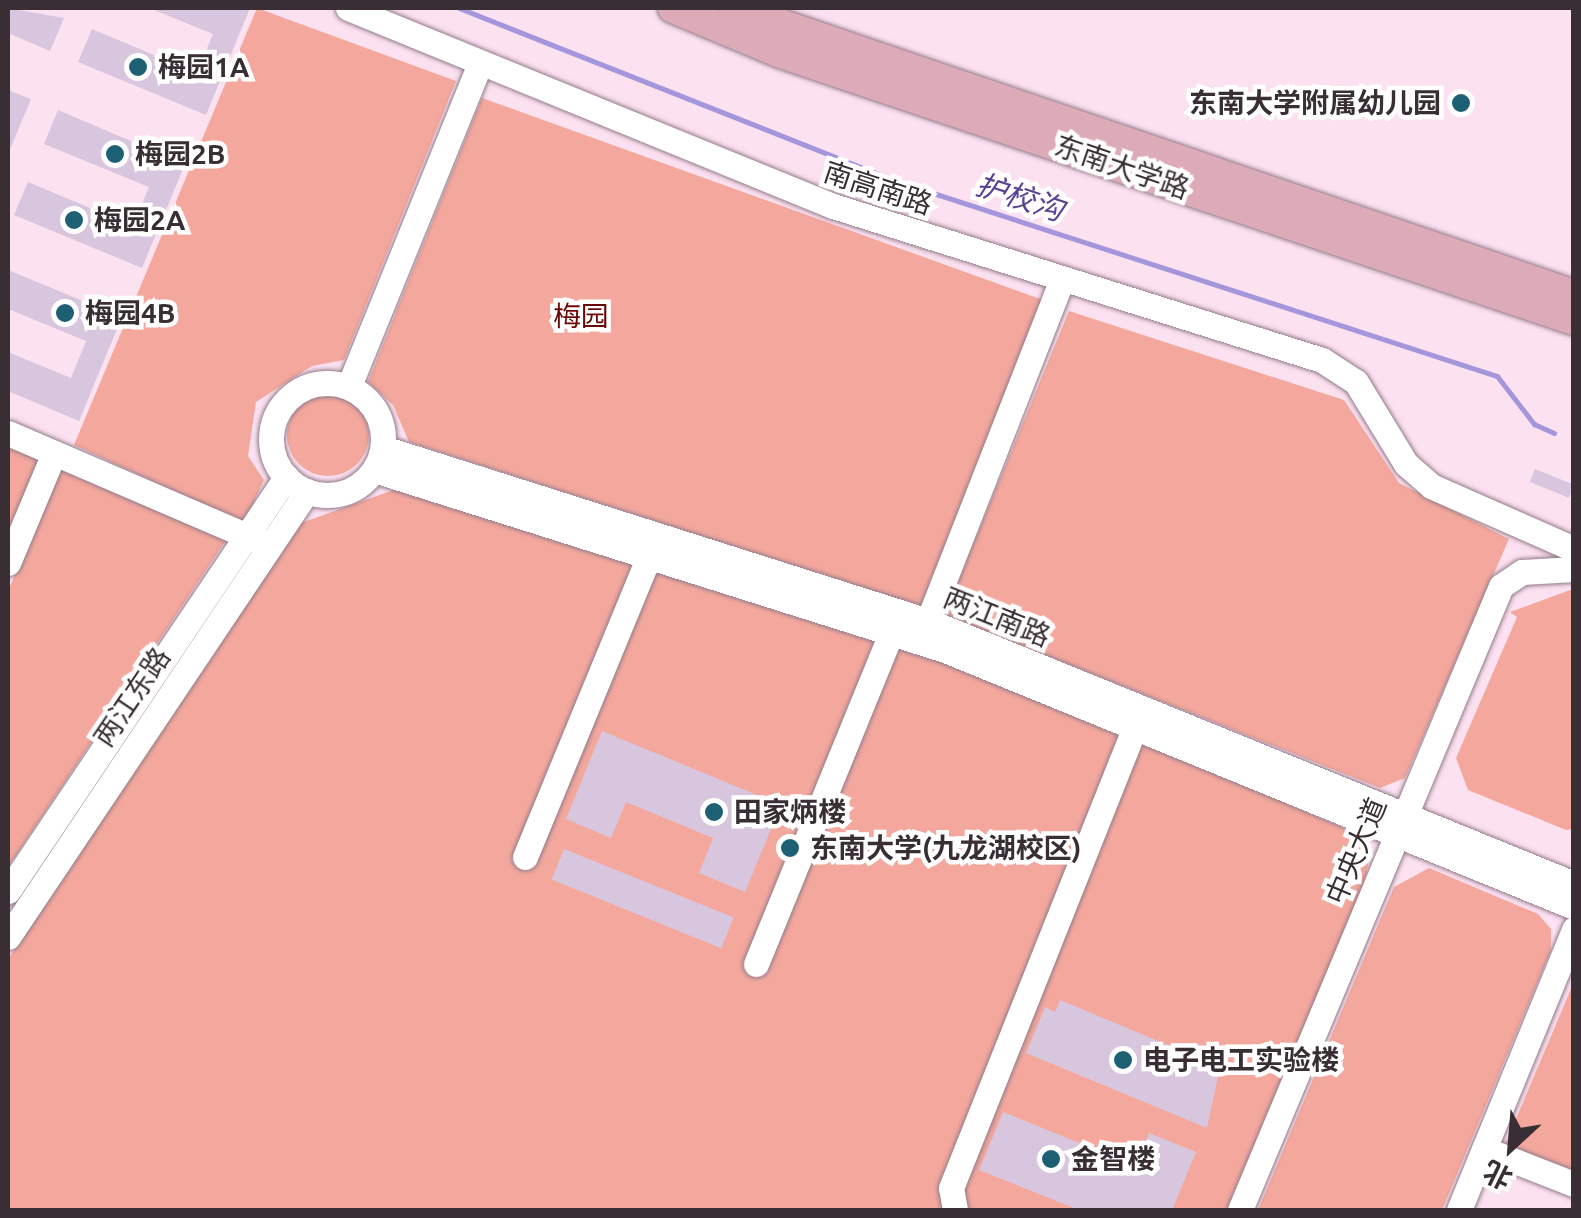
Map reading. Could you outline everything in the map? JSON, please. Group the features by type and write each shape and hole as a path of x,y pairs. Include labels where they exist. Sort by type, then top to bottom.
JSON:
{"main road":[{"name":"东南大学路","path":"673,8 778,52 1574,320"},
{"name":"东南大学路","path":"734,8 1574,294"}],"street":[{"name":"南高南路","path":"348,8 479,66 833,206 1322,360 1356,382 1406,464 1432,486 1574,549"},
{"path":"349,386 479,66"},
{"path":"379,459 546,512 648,558 742,575 890,636 923,632 1062,279"},
{"path":"312,384 349,386 377,411 379,459 350,490 296,483 270,439 282,404 312,384"},
{"path":"8,433 258,541"},
{"path":"8,563 54,453"},
{"name":"两江东路","path":"8,938 296,483"},
{"name":"两江南路","path":"546,512 923,632 1400,824 1574,906"},
{"name":"两江东路","path":"8,891 258,541"},
{"path":"525,857 648,558"},
{"name":"中央大道","path":"1240,1210 1501,586 1522,572 1574,569"},
{"name":"两江南路","path":"923,632 1012,675 1140,718"},
{"path":"756,964 890,636"},
{"path":"955,1210 951,1188 1140,718"},
{"name":"两江南路","path":"1400,824 1574,884"},
{"path":"1459,1210 1574,929"},
{"path":"1484,1149 1574,1184"}],"green space":[{"path":"257,8 456,81 344,360 312,366 256,402 248,456 264,480 244,523 74,445"},
{"name":"梅园","path":"482,98 1046,301 923,607 409,442 393,405 368,382"},
{"path":"1069,311 1344,400 1399,483 1509,539 1405,778 1380,788 944,615"},
{"path":"328,394 344,397 357,406 366,419 366,451 357,464 344,473 328,476 312,473 299,464 290,451 287,435 290,419 299,406 312,397"},
{"path":"8,442 46,458 8,548"},
{"path":"60,469 226,540 8,867 8,591"},
{"path":"402,487 945,660 1361,835 1369,859 1363,892 1232,1210 8,1210 8,959 301,523"},
{"path":"1573,589 1574,829 1566,830 1468,790 1456,758 1517,617 1510,612"},
{"path":"1429,868 1538,914 1551,929 1551,950 1442,1210 1258,1210 1394,887"},
{"path":"1573,984 1573,1173 1505,1145"}],"building":[{"path":"8,8 64,18 50,51 8,33"},
{"name":"梅园1A","path":"149,8 250,8 206,115 78,62 92,29 197,73 213,34"},
{"path":"8,90 31,99 8,154"},
{"path":"58,110 185,164 142,268 14,215 28,182 133,226 149,187 44,144"},
{"path":"8,270 122,317 79,421 8,391 8,352 71,378 86,341 8,309"},
{"path":"1535,469 1574,485 1569,498 1530,482"},
{"name":"田家炳楼","path":"602,731 781,805 745,892 699,873 713,838 626,802 611,838 566,819"},
{"path":"564,849 734,918 721,948 552,880"},
{"name":"电子电工实验楼","path":"1060,1000 1220,1067 1207,1128 1026,1053 1045,1007 1055,1012"},
{"name":"金智楼","path":"1003,1112 1136,1166 1149,1133 1196,1152 1172,1210 1079,1210 979,1170"}],"waterway":[{"name":"护校沟","path":"459,8 896,181 1497,376 1534,424 1554,433"}],"place":[{"name":"梅园1A","path":"138,67"},
{"name":"东南大学附属幼儿园","path":"1461,103"},
{"name":"梅园2B","path":"115,154"},
{"name":"梅园2A","path":"74,220"},
{"name":"梅园4B","path":"65,313"},
{"name":"田家炳楼","path":"714,812"},
{"name":"东南大学(九龙湖校区)","path":"790,848"},
{"name":"电子电工实验楼","path":"1123,1060"},
{"name":"金智楼","path":"1051,1159"}]}
